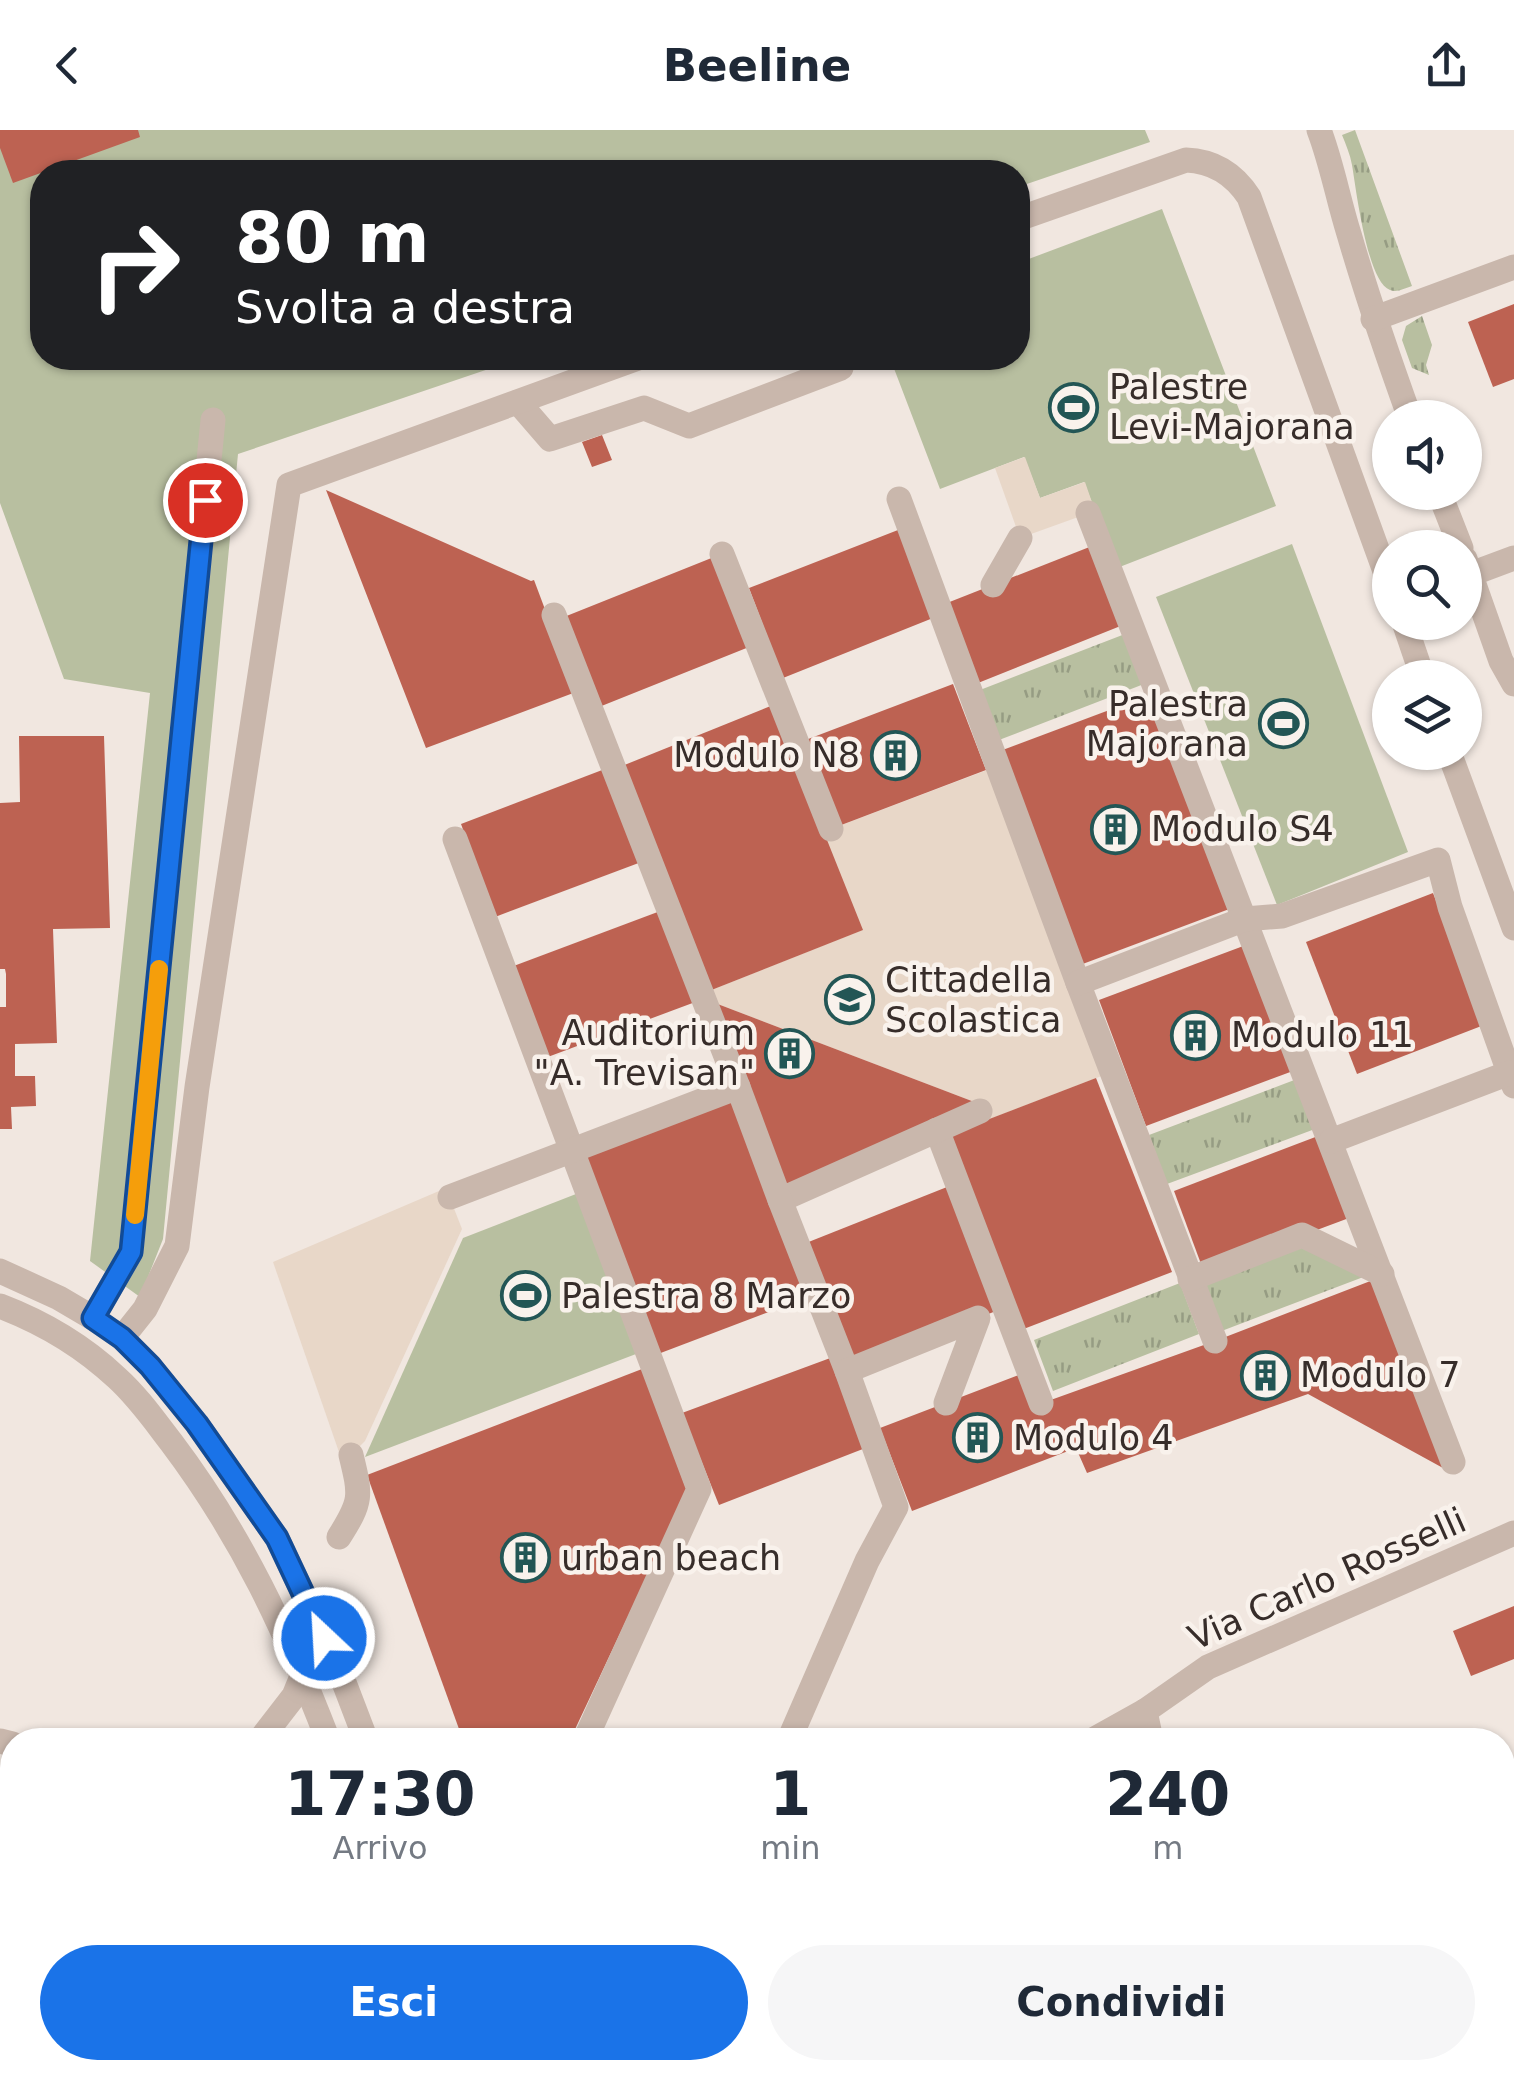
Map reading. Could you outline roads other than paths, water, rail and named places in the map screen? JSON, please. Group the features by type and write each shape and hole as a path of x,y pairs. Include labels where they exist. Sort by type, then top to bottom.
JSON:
{"street":[{"path":"1319,130 1374,319 1403,400"},
{"path":"1030,215 1186,160 1217,166 1240,184 1372,536"},
{"path":"1374,319 1514,267"},
{"path":"122,1338 144,1310 178,1246 197,1087 289,485 605,370"},
{"path":"518,402 550,439 644,408 689,426 835,370"},
{"path":"93,1318 131,1252 213,420"},
{"path":"899,499 1215,1342"},
{"path":"1088,513 1453,1462"},
{"path":"993,585 1020,538"},
{"path":"722,554 831,829"},
{"path":"1482,564 1514,558"},
{"path":"1482,606 1514,684"},
{"path":"554,615 896,1507 867,1561 794,1728"},
{"path":"1457,770 1514,928"},
{"path":"455,840 699,1489 590,1728"},
{"path":"1078,983 1245,919 1282,916 1438,860 1450,908 1512,1079 1332,1141"},
{"path":"450,1198 738,1087"},
{"path":"780,1200 980,1111"},
{"path":"937,1130 1041,1403"},
{"path":"1190,1279 1302,1235 1382,1274"},
{"path":"0,1271 59,1298 122,1338 197,1424 277,1538 340,1672 361,1728"},
{"path":"0,1306 28,1316 83,1351 142,1403 221,1513 255,1572 323,1728"},
{"path":"847,1371 978,1318 946,1402"},
{"path":"339,1537 360,1493 352,1455"},
{"name":"Via Carlo Rosselli","path":"1115,1728 1208,1667 1514,1533"},
{"path":"269,1728 294,1696 302,1674"},
{"path":"1145,1711 1149,1728"}],"place":[{"name":"Palestre Levi-Majorana","path":"1074,407"},
{"name":"Palestra Majorana","path":"1283,724"},
{"name":"Modulo N8","path":"895,755"},
{"name":"Modulo S4","path":"1116,829"},
{"name":"Cittadella Scolastica","path":"850,1000"},
{"name":"Modulo 11","path":"1196,1035"},
{"name":"Auditorium \"A. Trevisan\"","path":"790,1053"},
{"name":"Palestra 8 Marzo","path":"526,1296"},
{"name":"Modulo 7","path":"1265,1375"},
{"name":"Modulo 4","path":"978,1438"},
{"name":"urban beach","path":"526,1558"}]}
